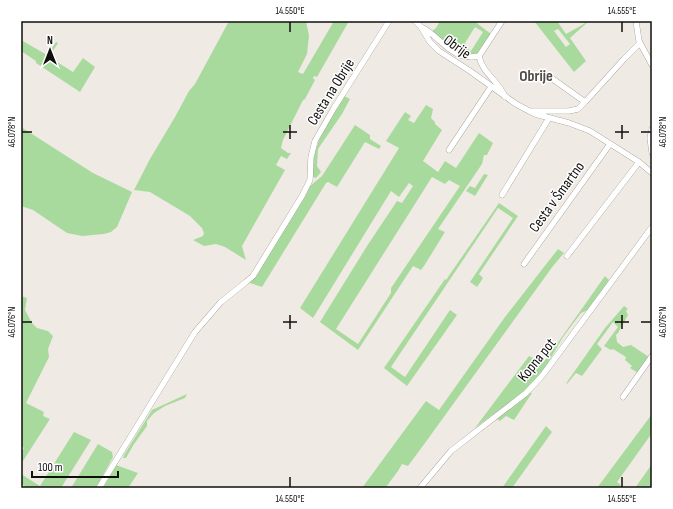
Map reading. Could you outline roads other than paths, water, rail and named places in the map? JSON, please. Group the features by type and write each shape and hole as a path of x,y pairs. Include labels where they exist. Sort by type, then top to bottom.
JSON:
{"street":[{"name":"Cesta na Obrije","path":"99,488 195,332 221,302 253,276 302,196 310,180 315,141 389,21"},
{"name":"Obrije","path":"415,21 421,27 430,42 439,51 470,71 505,97 530,111 590,131 639,162"},
{"path":"502,21 479,56 485,69 503,90 505,97"},
{"path":"636,21 640,43 652,65"},
{"path":"421,27 430,32 457,54 469,57 479,56"},
{"path":"530,111 569,111 578,109 640,43"},
{"path":"550,77 585,102"},
{"path":"449,150 491,87"},
{"path":"502,195 549,118"},
{"path":"652,129 650,138 652,153"},
{"name":"Cesta v Šmartno","path":"524,264 610,144"},
{"path":"566,256 639,162 652,173"},
{"name":"Kopna pot","path":"420,488 451,451 526,393 542,376 652,227"},
{"path":"623,397 652,356"}],"district":[{"name":"Obrije","path":"536,76"}]}
